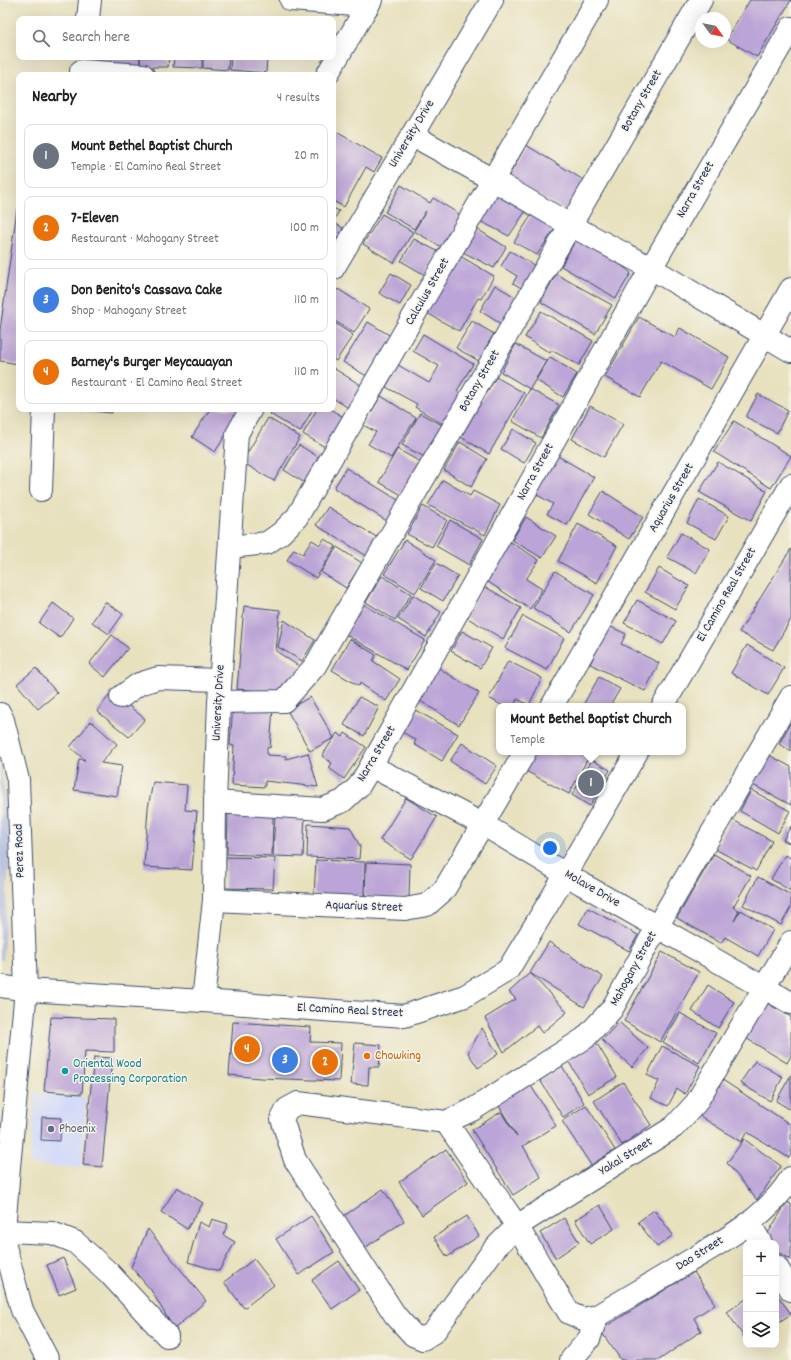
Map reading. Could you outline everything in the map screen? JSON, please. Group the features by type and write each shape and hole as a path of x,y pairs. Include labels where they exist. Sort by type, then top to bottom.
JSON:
{"street":[{"path":"88,16 90,0"},
{"path":"291,0 370,3 336,60"},
{"name":"University Drive","path":"336,264 492,0"},
{"name":"Calculus Street","path":"230,547 267,543 281,533 297,517 597,0"},
{"name":"Botany Street","path":"219,702 284,701 315,666 701,0"},
{"name":"Narra Street","path":"215,802 323,809 343,801 359,786 651,268 791,28"},
{"path":"329,72 336,60"},
{"path":"82,68 117,72"},
{"path":"412,135 570,225 651,268 791,351"},
{"name":"Aquarius Street","path":"554,703 791,289"},
{"path":"40,490 44,412"},
{"name":"University Drive","path":"203,1001 214,900 215,802 220,680 237,434 249,412"},
{"name":"El Camino Real Street","path":"665,703 791,485"},
{"path":"121,696 139,684 158,678 220,680"},
{"name":"Mahogany Street","path":"446,1122 472,1110 585,1038 612,1009 657,927 791,697"},
{"name":"Perez Road","path":"0,714 3,720 18,780 26,990 9,1167 4,1231 5,1246 22,1310 48,1360"},
{"name":"Aquarius Street","path":"214,900 405,909 426,905 444,890 484,825 523,755"},
{"name":"El Camino Real Street","path":"0,986 26,990 404,1016 465,996 508,970 635,755"},
{"name":"Molave Drive","path":"371,766 484,825 657,927 791,1003"},
{"name":"Yakal Street","path":"446,1122 298,1103 287,1108 282,1119 295,1160 395,1315 413,1335 423,1339 434,1332 494,1249 517,1226 674,1127 696,1103 791,942"},
{"path":"446,1122 517,1226 569,1313 583,1319 597,1316"},
{"name":"Dao Street","path":"597,1316 707,1251 749,1224 783,1191 791,1178"},
{"path":"749,1224 759,1240"},
{"path":"4,1231 52,1233 75,1242 109,1273 167,1336"},
{"path":"779,1271 791,1290"},
{"path":"572,1360 589,1339 597,1316"}],"shaded area":[{"path":"0,755 10,845 3,960 0,960"},
{"path":"35,1093 86,1097 81,1168 30,1165"}],"building":[{"path":"750,0 791,0 757,57 731,42 731,31"},
{"path":"97,60 140,60 139,71 96,66"},
{"path":"140,60 169,60 168,67 140,67"},
{"path":"174,60 202,60 202,68 173,67"},
{"path":"203,60 229,60 228,70 203,68"},
{"path":"231,60 267,60 266,72 230,70"},
{"path":"336,132 382,158 374,172 366,167 344,207 336,203"},
{"path":"526,145 587,182 569,212 507,179"},
{"path":"401,185 430,203 433,198 469,220 450,252 414,231 426,211 414,229 385,212"},
{"path":"496,193 527,209 509,236 480,221"},
{"path":"336,210 339,211 336,216"},
{"path":"534,211 558,224 537,255 514,242"},
{"path":"382,214 413,232 394,263 363,244"},
{"path":"16,217 16,364 0,361 0,330"},
{"path":"336,224 343,228 336,241"},
{"path":"477,229 506,247 494,268 461,251"},
{"path":"414,239 439,252 425,275 401,261"},
{"path":"576,239 607,254 631,273 616,298 561,266"},
{"path":"510,251 537,267 523,289 513,283 517,276 501,266"},
{"path":"460,256 494,276 481,299 478,298 459,331 427,313"},
{"path":"391,273 411,285 400,305 379,293"},
{"path":"556,274 612,305 595,334 541,302"},
{"path":"495,285 522,301 506,327 480,311"},
{"path":"338,289 369,309 354,333 336,322 336,292"},
{"path":"541,311 593,341 579,365 551,350 550,353 525,337"},
{"path":"639,317 675,337 680,328 729,357 711,389 661,361 640,397 605,377"},
{"path":"472,321 494,334 484,350 492,355 486,365 456,348"},
{"path":"368,322 394,338 370,378 343,362"},
{"path":"336,324 353,335 336,361"},
{"path":"423,334 473,364 457,391 464,395 446,426 415,407 417,404 386,387 398,365 429,383 439,366 413,351"},
{"path":"516,344 546,361 530,389 501,372"},
{"path":"550,357 577,374 563,397 536,380"},
{"path":"336,370 364,387 350,409 336,400"},
{"path":"496,377 524,393 489,454 461,437"},
{"path":"530,389 559,405 541,438 512,421"},
{"path":"758,394 788,410 777,433 746,417"},
{"path":"381,396 416,418 391,458 368,444 376,432 363,425"},
{"path":"590,406 623,424 604,457 572,439"},
{"path":"208,412 240,412 215,452 192,437"},
{"path":"271,412 311,412 300,432 270,414"},
{"path":"315,412 335,412 348,420 330,450 303,434"},
{"path":"420,413 447,428 430,460 402,445"},
{"path":"268,418 300,437 274,481 242,462"},
{"path":"734,421 791,456 771,488 714,452"},
{"path":"513,429 536,443 524,463 501,449"},
{"path":"460,442 487,459 471,487 444,470"},
{"path":"299,445 320,458 305,483 284,470"},
{"path":"397,449 426,465 407,498 379,482"},
{"path":"556,455 594,477 567,525 547,514 553,504 534,493"},
{"path":"718,462 767,491 751,521 699,492"},
{"path":"346,468 403,503 390,523 334,488"},
{"path":"443,480 470,496 473,491 500,505 485,535 428,505"},
{"path":"603,491 643,517 629,539 589,514"},
{"path":"699,499 729,516 716,539 687,523"},
{"path":"423,506 447,520 432,547 407,534"},
{"path":"328,507 378,538 367,556 316,525"},
{"path":"526,517 556,536 542,558 512,540"},
{"path":"450,520 483,539 469,565 436,546"},
{"path":"578,524 617,546 597,583 558,561"},
{"path":"681,533 710,549 696,573 667,557"},
{"path":"324,539 336,546 316,578 287,560 294,549 303,554 312,540 320,545"},
{"path":"405,540 436,560 415,593 384,574"},
{"path":"509,541 539,560 526,579 542,589 530,609 485,580"},
{"path":"337,547 362,563 346,588 321,572"},
{"path":"791,549 791,619 773,650 739,632"},
{"path":"436,563 458,576 443,601 421,588"},
{"path":"659,568 689,586 675,609 645,592"},
{"path":"555,571 594,595 571,632 533,608"},
{"path":"382,576 411,594 395,620 366,602"},
{"path":"484,586 521,608 503,639 466,617"},
{"path":"413,595 441,612 426,637 398,619"},
{"path":"637,600 676,621 663,644 624,623"},
{"path":"105,602 123,614 109,634 92,622"},
{"path":"53,603 73,618 60,638 39,623"},
{"path":"363,604 425,640 407,670 345,634"},
{"path":"244,606 280,610 276,651 303,669 290,687 272,692 237,689"},
{"path":"523,616 564,638 547,670 505,648"},
{"path":"284,620 315,640 302,661 278,647"},
{"path":"609,626 626,634 621,644 659,663 645,691 590,664"},
{"path":"462,631 492,648 480,668 451,651"},
{"path":"112,635 128,648 105,677 89,664"},
{"path":"350,639 376,655 373,661 400,679 386,701 360,683 359,686 332,670"},
{"path":"747,645 784,668 768,695 731,673"},
{"path":"508,661 542,678 530,703 525,703 517,699 515,703 498,703 489,698"},
{"path":"437,667 479,693 459,725 417,699"},
{"path":"36,668 57,693 38,709 17,684"},
{"path":"599,677 620,689 612,703 584,703"},
{"path":"112,692 145,719 129,737 97,711"},
{"path":"310,697 334,738 310,751 287,710"},
{"path":"359,697 379,707 364,736 344,725"},
{"path":"233,705 273,708 270,748 267,747 267,755 286,756 286,759 308,753 318,787 265,781 265,787 232,785 234,746 230,745"},
{"path":"410,707 458,734 442,761 414,744 416,740 397,729"},
{"path":"91,721 117,744 101,763 122,766 117,796 74,790 79,759 85,760 70,747"},
{"path":"791,722 791,751 779,744"},
{"path":"337,733 343,737 345,733 366,747 344,779 329,768 332,763 322,756"},
{"path":"462,743 497,766 485,784 450,761"},
{"path":"532,755 582,755 588,758 569,794 524,770"},
{"path":"769,755 791,767 791,805 753,785"},
{"path":"592,760 610,770 590,806 572,795"},
{"path":"153,782 187,785 185,810 197,811 192,870 144,867 148,808"},
{"path":"751,790 790,811 778,833 740,811"},
{"path":"406,798 437,817 411,859 380,840"},
{"path":"275,812 305,813 303,857 273,856"},
{"path":"228,814 273,815 272,856 227,854"},
{"path":"731,819 772,841 756,871 715,849"},
{"path":"308,824 350,827 360,846 359,859 307,857"},
{"path":"791,826 791,844 783,840"},
{"path":"714,854 751,876 733,907 739,911 734,921 741,910 773,930 758,956 725,937 721,943 677,918"},
{"path":"785,855 791,858 791,891 771,879"},
{"path":"226,857 275,858 273,889 225,888"},
{"path":"316,860 365,862 364,897 314,895"},
{"path":"366,862 410,864 409,898 365,896"},
{"path":"758,877 791,895 791,907 781,925 743,905"},
{"path":"588,908 638,935 629,951 579,924"},
{"path":"549,942 603,977 584,1007 530,973"},
{"path":"662,952 699,972 660,1042 624,1021"},
{"path":"530,973 567,1012 542,1033 537,1026 504,1052 485,1018 516,999 509,992"},
{"path":"708,985 734,1002 718,1028 692,1011"},
{"path":"765,1002 791,1017 791,1056 787,1063 744,1037"},
{"path":"680,1013 716,1033 699,1063 663,1042"},
{"name":"Oriental Wood Processing Corporation","path":"51,1017 114,1019 114,1052 85,1051 82,1094 44,1091"},
{"path":"233,1022 311,1027 310,1042 341,1043 339,1081 260,1078 229,1075"},
{"path":"619,1022 648,1048 632,1067 602,1040"},
{"path":"482,1028 498,1054 478,1068 468,1053"},
{"path":"596,1042 617,1077 588,1094 567,1059"},
{"name":"Chowking","path":"355,1043 381,1045 379,1067 369,1067 368,1085 351,1084"},
{"path":"662,1046 700,1066 685,1094 677,1089 668,1106 651,1098 659,1081 647,1075"},
{"path":"94,1057 112,1058 102,1167 83,1165"},
{"path":"755,1061 783,1077 770,1101 740,1083"},
{"path":"562,1066 584,1103 563,1117 540,1080"},
{"path":"791,1075 791,1110 776,1101"},
{"path":"721,1079 791,1125 791,1154 789,1158 747,1132 741,1142 700,1116"},
{"path":"528,1081 556,1126 523,1146 541,1177 513,1195 472,1130 501,1112 517,1137 496,1101"},
{"path":"623,1082 651,1125 622,1145 594,1101"},
{"path":"586,1105 615,1150 591,1165 562,1121"},
{"name":"Phoenix","path":"42,1117 61,1118 60,1141 41,1140"},
{"path":"744,1139 781,1166 757,1200 727,1163"},
{"path":"446,1149 468,1182 422,1215 399,1182"},
{"path":"177,1187 203,1203 187,1229 161,1212"},
{"path":"383,1189 404,1221 363,1249 341,1218"},
{"path":"787,1202 791,1204 791,1260 779,1253 779,1240 764,1240"},
{"path":"600,1205 614,1229 590,1244 575,1220"},
{"path":"654,1210 673,1235 657,1247 638,1222"},
{"path":"311,1216 334,1252 299,1275 276,1239"},
{"path":"467,1216 479,1236 447,1257 434,1237"},
{"path":"564,1218 579,1242 556,1258 540,1233"},
{"path":"212,1219 228,1224 223,1235 235,1242 219,1271 188,1262 199,1222 209,1227"},
{"path":"148,1229 206,1301 174,1329 151,1290 131,1267"},
{"path":"63,1258 76,1288 59,1295 47,1265"},
{"path":"254,1259 274,1285 244,1308 224,1282"},
{"path":"339,1261 359,1290 332,1309 312,1280"},
{"path":"694,1272 715,1304 694,1318 701,1331 659,1360 621,1360 600,1330"},
{"path":"779,1297 791,1314 779,1322"},
{"path":"743,1301 743,1336 727,1312"}],"place":[{"name":"Mount Bethel Baptist Church","path":"591,783"},
{"name":"Barney's Burger Meycauayan","path":"247,1049"},
{"name":"Chowking","path":"367,1056"},
{"name":"Don Benito's Cassava Cake","path":"285,1060"},
{"name":"7-Eleven","path":"325,1062"},
{"name":"Oriental Wood Processing Corporation","path":"65,1071"},
{"name":"Phoenix","path":"51,1129"}]}
